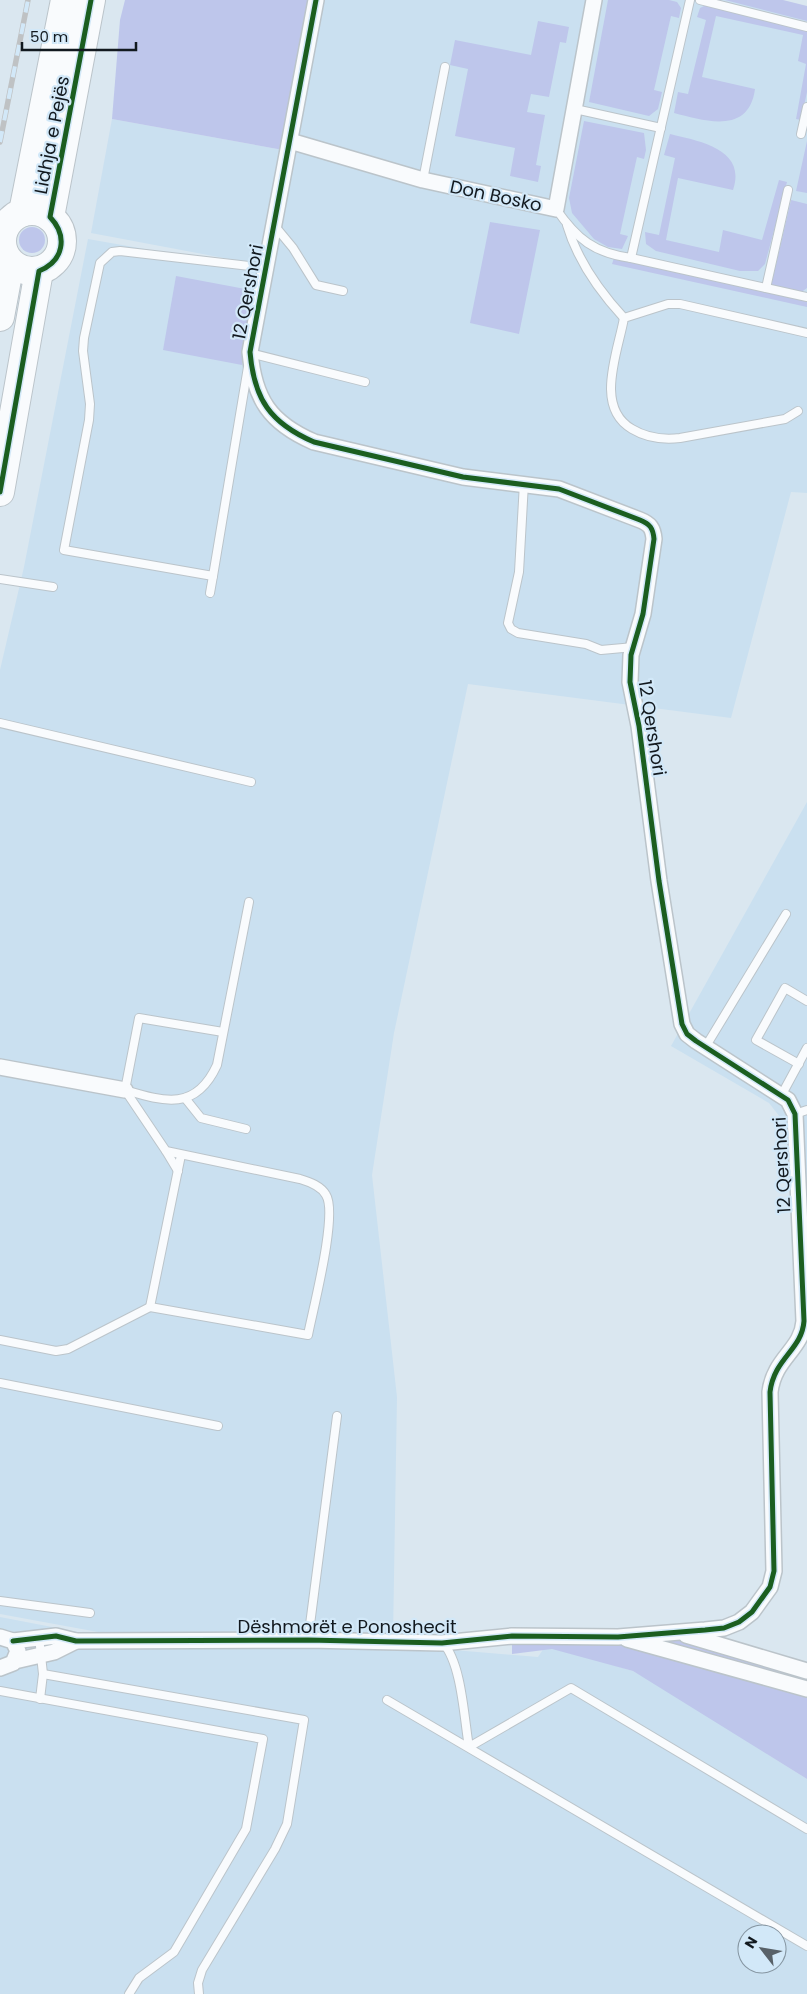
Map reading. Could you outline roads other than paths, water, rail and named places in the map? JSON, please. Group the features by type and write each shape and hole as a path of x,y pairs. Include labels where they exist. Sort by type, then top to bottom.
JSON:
{"highway":[{"name":"Lidhja e Pejës","path":"23,212 65,0"},
{"name":"Lidhja e Pejës","path":"50,217 91,0"},
{"path":"0,317 4,254 1,241 5,227 23,212 41,212 57,224 62,242 55,260 39,271 24,270 4,254"},
{"path":"0,492 39,271"}],"street":[{"name":"12 Qershori","path":"316,0 250,352 252,376 264,403 282,424 298,435 331,447 463,477 524,483 558,489 648,523 654,530 643,614 629,669 639,726 676,1000 682,1024 688,1034 781,1096 801,1112 803,1341 782,1359 770,1386 775,1554 770,1587 752,1612 739,1622 724,1628 678,1631"},
{"name":"Don Bosko","path":"290,141 423,180 556,209 594,0"},
{"path":"0,1067 125,1090"},
{"name":"Dëshmorët e Ponoshecit","path":"6,1639 56,1636 76,1641 308,1640 442,1643 512,1636 618,1637 678,1631 807,1671"},
{"name":"Dëshmorët e Ponoshecit","path":"618,1637 807,1689"},
{"name":"Dëshmorët e Ponoshecit","path":"6,1639 18,1650 15,1661"},
{"name":"Dëshmorët e Ponoshecit","path":"0,1668 9,1666 15,1661 54,1652 76,1641"}],"lane":[{"path":"631,258 690,0"},
{"path":"700,0 807,26"},
{"path":"423,180 445,67"},
{"path":"801,134 807,107"},
{"path":"575,109 661,128"},
{"path":"766,288 788,190"},
{"path":"556,209 577,236 596,249 614,256 631,258 807,298"},
{"path":"274,225 298,254 316,285 343,290"},
{"path":"567,225 577,252 602,291 624,318 610,396 619,419 638,433 666,439 785,420 798,411"},
{"path":"213,576 64,550 89,420 90,404 83,351 84,338 96,272 100,263 112,252 120,251 266,268"},
{"path":"624,318 668,304 680,304 807,332"},
{"path":"210,592 250,352 365,382"},
{"path":"524,483 520,562 509,614 508,623 510,628 518,633 586,644 601,650 634,647"},
{"path":"0,579 54,586"},
{"path":"0,723 251,782"},
{"path":"125,1090 168,1101 185,1098 203,1087 212,1076 217,1065 248,902"},
{"path":"706,1046 786,914"},
{"path":"798,1064 756,1040 785,988 807,1001"},
{"path":"178,1171 125,1090 139,1018 223,1032"},
{"path":"781,1096 807,1048"},
{"path":"185,1098 201,1118 246,1129"},
{"path":"0,1340 56,1351 68,1349 150,1307 308,1335 330,1216 326,1195 320,1188 300,1179 166,1152"},
{"path":"150,1307 182,1155"},
{"path":"0,1383 218,1426"},
{"path":"308,1640 337,1416"},
{"path":"0,1601 90,1613"},
{"path":"39,1637 43,1674 40,1699"},
{"path":"442,1643 452,1659 457,1675 468,1747"},
{"path":"43,1674 304,1720 287,1824 275,1849 202,1970 198,1983 199,1994"},
{"path":"468,1747 571,1688 807,1829"},
{"path":"0,1692 263,1739 246,1829 174,1952 139,1978 129,1994"},
{"path":"387,1700 807,1946"}],"railway":[{"path":"0,142 28,0"}]}
